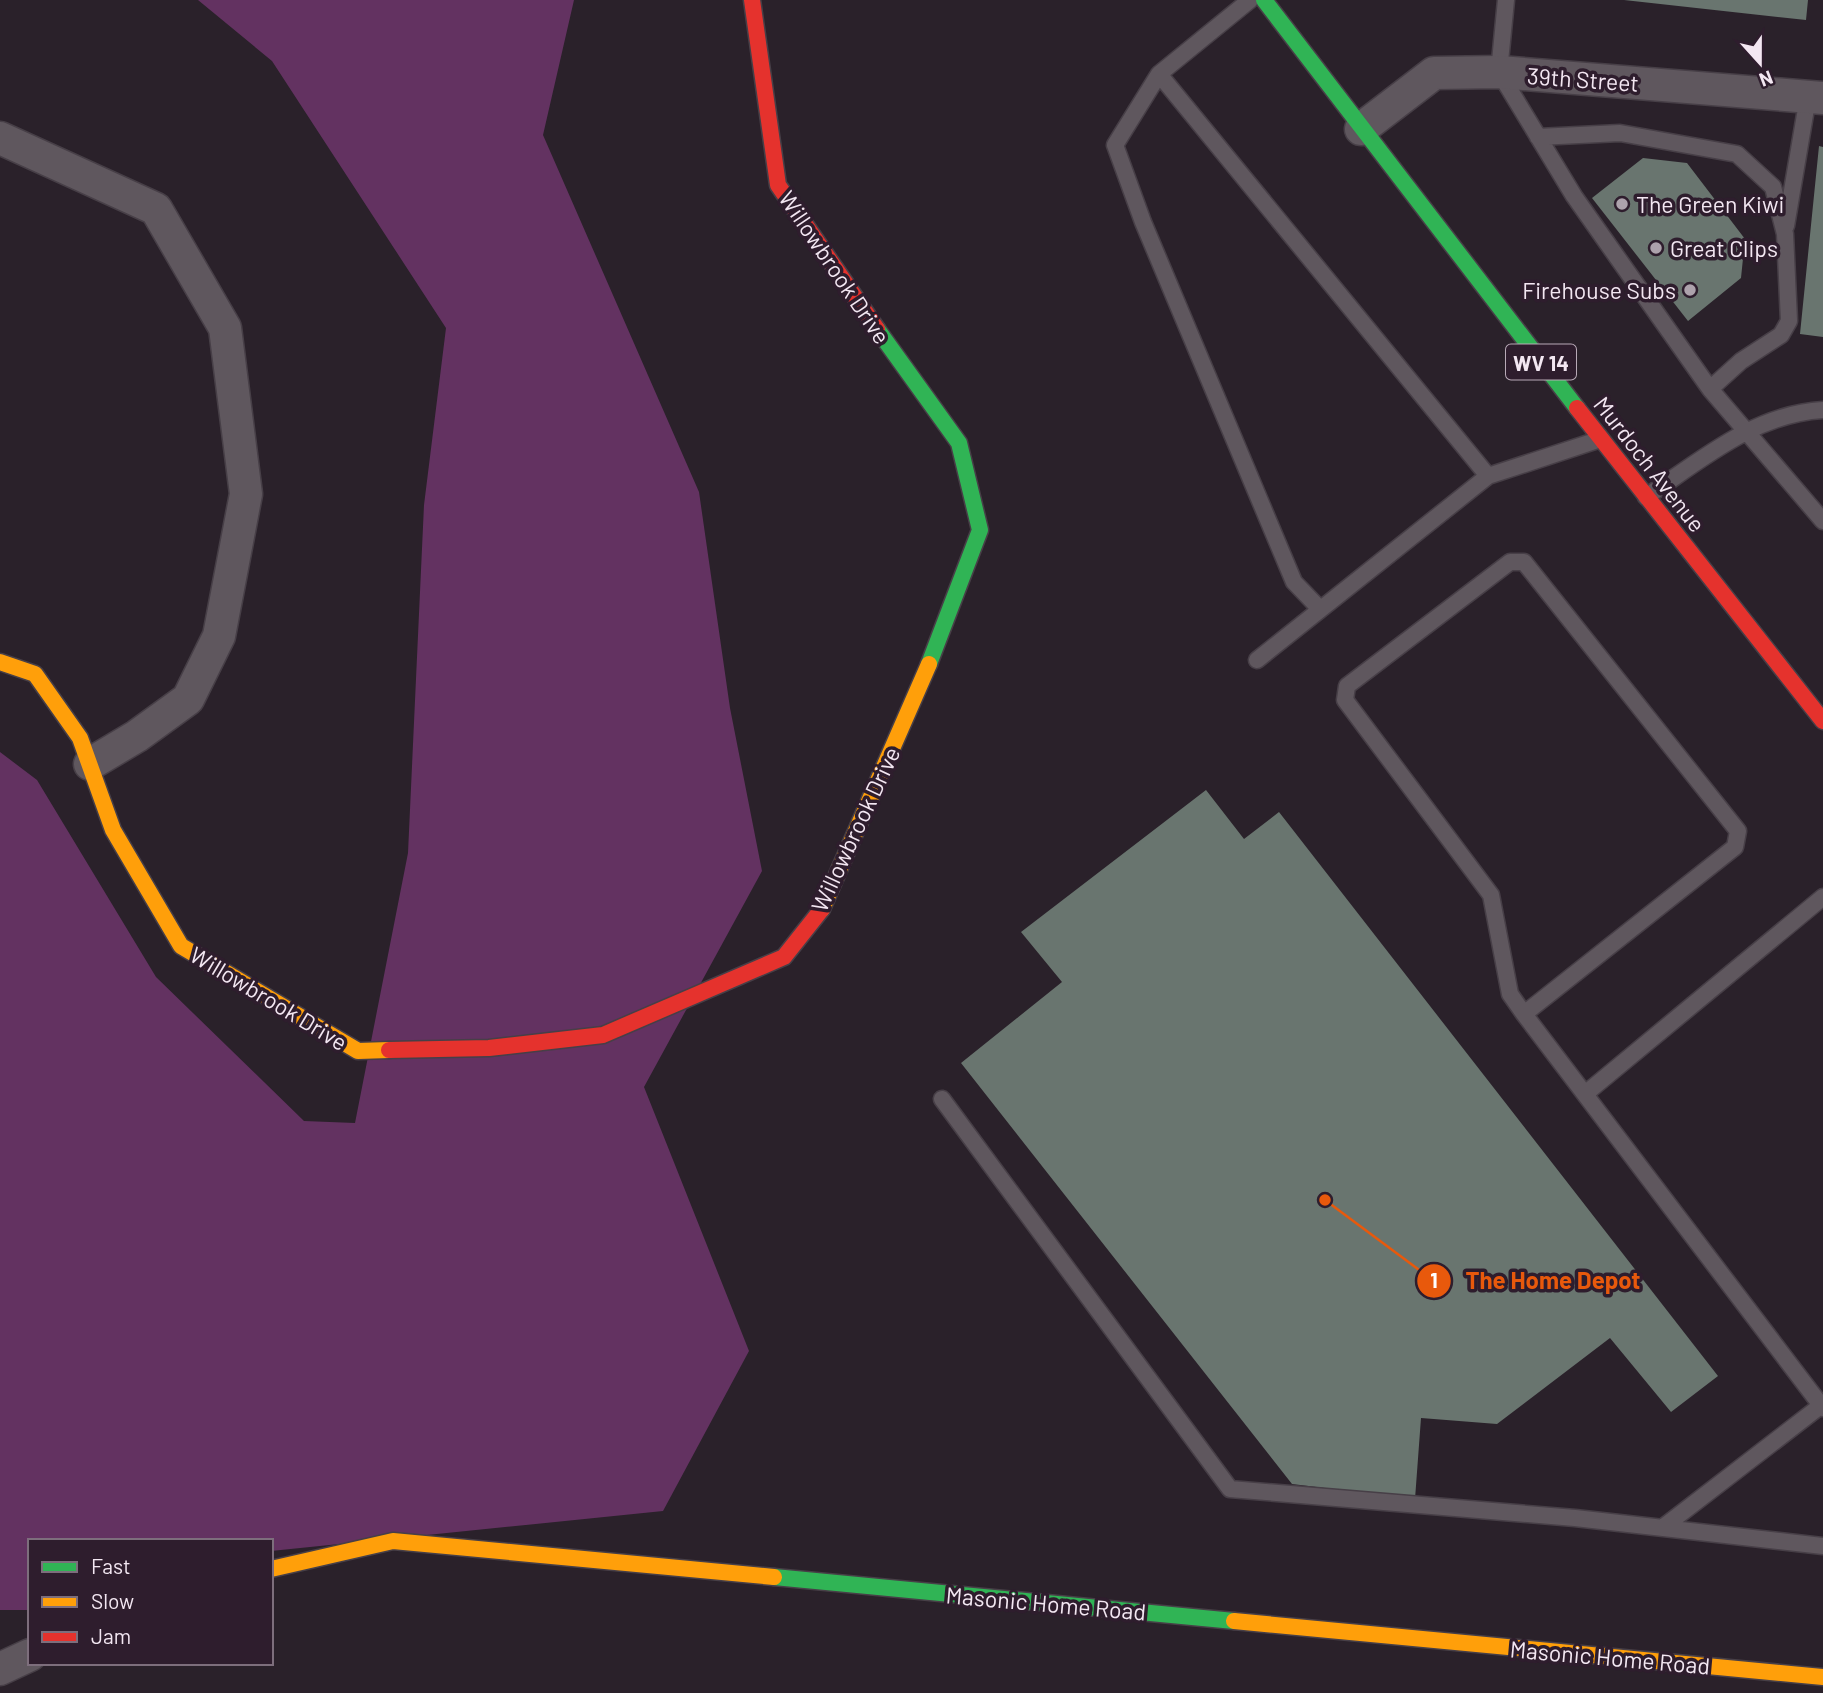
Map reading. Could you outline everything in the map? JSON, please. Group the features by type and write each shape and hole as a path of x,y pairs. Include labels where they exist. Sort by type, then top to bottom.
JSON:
{"street":[{"name":"Willowbrook Drive","path":"0,662 34,674 80,738 113,830 181,946 358,1051 489,1048 603,1035 784,957 822,910 949,617 980,530 959,443 846,286 778,185 752,0"},
{"name":"Murdoch Avenue","path":"1264,0 1601,439 1823,721"},
{"name":"39th Street","path":"1361,129 1434,73 1499,72 1816,98"},
{"path":"0,138 156,209 225,328 246,494 219,636 188,699 137,736 90,764"},
{"name":"Masonic Home Road","path":"273,1569 393,1541 1823,1677"},
{"path":"0,1669 28,1657"}],"lane":[{"path":"1250,0 1159,74 1115,145 1143,222 1294,582 1320,609"},
{"path":"1506,0 1499,72 1538,138 1574,196 1710,389 1744,432 1823,521"},
{"path":"1159,74 1488,476"},
{"path":"1785,234 1816,98"},
{"path":"1538,138 1620,133 1737,154 1773,187 1785,234 1789,321 1781,335 1741,361 1710,389"},
{"path":"1646,497 1744,432 1796,412 1823,410"},
{"path":"1257,660 1488,476 1601,439"},
{"path":"1524,1014 1735,847 1738,831 1524,562 1510,562 1347,686 1345,700 1491,895 1510,994 1524,1014 1822,1406 1662,1528"},
{"path":"1585,1094 1823,897"},
{"path":"942,1099 1230,1489 1662,1528 1823,1546"}],"shaded area":[{"path":"198,0 574,0 543,135 699,492 730,708 762,871 644,1087 749,1351 663,1511 273,1551 273,1539 28,1539 28,1610 0,1610 0,752 37,780 156,977 304,1121 355,1123 408,853 424,505 446,328 272,61"}],"building":[{"path":"1624,0 1808,0 1806,20"},
{"path":"1819,146 1823,147 1823,337 1800,334"},
{"path":"1643,158 1687,163 1745,239 1741,278 1688,321 1592,198"},
{"path":"1206,790 1244,839 1279,812 1718,1376 1671,1412 1610,1338 1497,1424 1421,1418 1415,1499 1292,1484 961,1063 1062,982 1021,932"}],"traffic: fast":[{"path":"1264,0 1577,408"},
{"path":"877,329 959,443 980,530 929,664"},
{"path":"774,1577 1234,1621"}],"traffic: slow":[{"path":"0,662 35,674 80,738 113,830 181,946 358,1051 389,1050"},
{"path":"822,909 929,664"},
{"path":"273,1569 393,1541 774,1577"},
{"path":"1234,1621 1823,1677"}],"traffic: jam":[{"path":"752,0 778,185 877,329"},
{"path":"1577,408 1823,721"},
{"path":"389,1050 489,1048 603,1035 784,957 822,909"}],"place":[{"name":"The Green Kiwi","path":"1622,204"},
{"name":"Great Clips","path":"1656,248"},
{"name":"Firehouse Subs","path":"1690,290"},
{"name":"The Home Depot","path":"1325,1200"}]}
